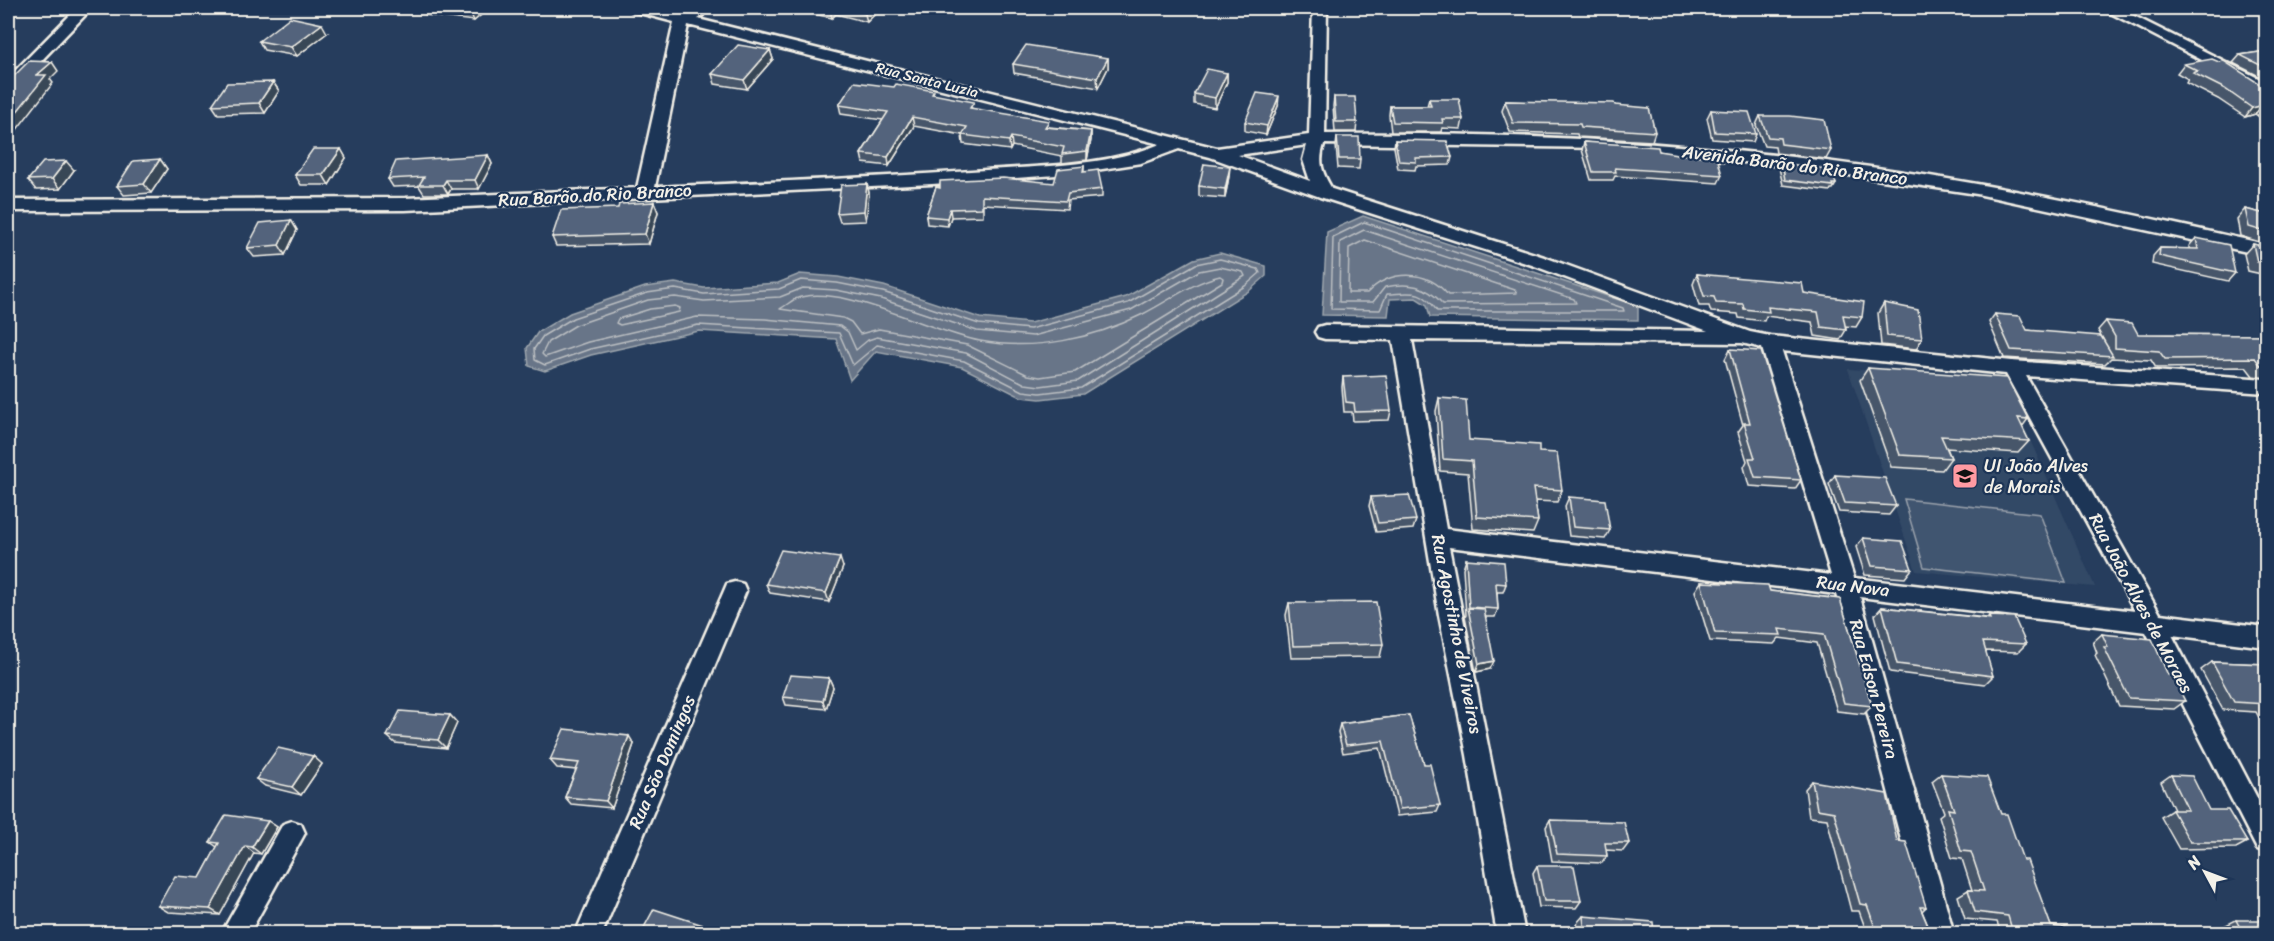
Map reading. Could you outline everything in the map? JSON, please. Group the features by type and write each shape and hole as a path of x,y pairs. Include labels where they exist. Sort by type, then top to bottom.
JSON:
{"street":[{"path":"8,86 85,8"},
{"name":"Rua Santa Luzia","path":"637,8 700,14 1235,150"},
{"path":"1320,8 1317,139 1311,160 1314,172 1326,193"},
{"path":"2108,8 2266,88"},
{"path":"645,192 679,13"},
{"name":"Rua Santa Luzia","path":"679,13 1216,153"},
{"name":"Avenida Barão do Rio Branco","path":"1235,150 1317,139 1383,138 1605,143 1801,163 1977,189 2266,250"},
{"name":"Rua Barão do Rio Branco","path":"8,206 405,204 645,192 1070,169 1142,158 1178,143"},
{"path":"1216,153 1235,150"},
{"path":"1216,153 1326,193 1538,261 1759,341"},
{"path":"1325,332 1759,341 2012,368 2266,386"},
{"name":"Rua Agostinho de Viveiros","path":"1402,335 1450,615 1479,755 1511,933"},
{"name":"Rua Edson Pereira","path":"1759,341 1845,585 1940,933"},
{"name":"Rua João Alves de Moraes","path":"2012,368 2152,621 2266,840"},
{"name":"Rua Nova","path":"1438,537 2152,621 2266,637"},
{"name":"Rua São Domingos","path":"588,933 735,591"},
{"path":"234,933 292,833"}],"shaded area":[{"name":"UI João Alves de Morais","path":"1848,369 2004,381 2095,587 1916,571"},
{"path":"1904,499 2040,514 2066,583 1924,567"}],"water":[{"path":"1363,216 1638,306 1638,320 1430,317 1427,305 1416,298 1390,299 1388,316 1322,315 1327,232"},
{"path":"1220,253 1266,266 1266,276 1249,291 1083,394 1040,399 1021,397 962,367 876,351 850,380 836,339 699,331 591,355 545,371 529,366 527,348 538,332 570,313 645,287 675,283 704,288 778,283 800,274 838,277 884,286 980,318 1030,323 1126,297 1194,259"}],"building":[{"path":"424,8 477,8 471,14"},
{"path":"840,8 872,8 865,14"},
{"path":"290,17 322,24 291,47 259,41"},
{"path":"738,45 770,50 744,80 712,74"},
{"path":"1026,45 1108,58 1097,78 1013,64"},
{"path":"2266,51 2266,68 2240,55"},
{"path":"2212,59 2219,62 2224,61 2266,88 2266,107 2263,105 2252,108 2225,89 2193,73 2198,71 2184,64"},
{"path":"29,61 52,62 37,75 46,75 8,123 8,82"},
{"path":"1207,69 1227,73 1215,98 1194,94"},
{"path":"273,82 259,103 212,105 227,83"},
{"path":"854,82 894,87 896,84 934,91 932,94 974,102 970,108 1049,121 1045,127 1091,131 1087,151 1062,154 1064,147 1011,137 1009,141 962,135 967,127 912,117 888,157 861,154 888,112 839,105"},
{"path":"1257,93 1279,96 1267,126 1245,122"},
{"path":"1334,97 1355,97 1357,122 1336,122"},
{"path":"1429,99 1459,99 1463,119 1442,119 1443,123 1393,122 1390,106 1431,106"},
{"path":"1505,101 1614,103 1615,105 1649,108 1655,132 1581,127 1580,124 1513,123"},
{"path":"1711,110 1749,112 1756,134 1715,132"},
{"path":"1760,116 1790,116 1824,120 1831,150 1781,144 1780,138 1768,137"},
{"path":"1337,137 1359,137 1360,159 1339,159"},
{"path":"1395,140 1447,141 1452,157 1416,158 1416,162 1399,161"},
{"path":"1584,142 1658,147 1659,151 1717,157 1722,175 1615,168 1616,172 1593,172"},
{"path":"313,149 341,149 323,175 295,175"},
{"path":"488,155 475,180 446,180 443,185 419,185 424,177 388,179 396,161"},
{"path":"160,159 144,184 117,186 133,161"},
{"path":"66,161 52,179 28,180 43,162"},
{"path":"1782,163 1832,170 1836,184 1832,184 1833,186 1785,180"},
{"path":"1204,164 1230,167 1225,189 1199,186"},
{"path":"1084,166 1083,172 1098,170 1102,189 1068,193 1066,201 982,196 982,208 950,209 947,218 926,216 936,187 940,188 940,181 1003,178 1054,183 1058,169"},
{"path":"867,184 864,211 837,213 841,185"},
{"path":"654,202 645,234 552,237 561,210 618,208 619,204"},
{"path":"2245,209 2266,214 2266,232 2249,227"},
{"path":"291,220 279,245 247,248 260,223"},
{"path":"2196,238 2229,245 2235,273 2159,256 2160,248 2198,249"},
{"path":"2253,244 2266,247 2266,264 2257,262"},
{"path":"1697,274 1802,283 1804,293 1864,302 1862,317 1843,315 1846,330 1821,327 1818,312 1768,307 1769,312 1744,309 1743,304 1716,303 1714,297 1704,296"},
{"path":"1884,303 1918,310 1922,339 1887,336"},
{"path":"1995,314 2020,316 2027,330 2101,336 2113,356 2011,350"},
{"path":"2106,321 2132,323 2138,334 2266,335 2266,367 2262,367 2255,358 2165,359 2159,351 2115,348 2115,337"},
{"path":"1730,349 1761,351 1801,480 1755,477 1749,458 1755,458 1744,423 1750,423"},
{"path":"1868,368 2007,378 2028,419 2018,418 2029,441 1941,436 1951,458 1900,455"},
{"path":"1386,375 1391,411 1355,412 1354,403 1346,402 1343,377"},
{"path":"1439,398 1466,400 1469,440 1539,445 1539,452 1557,453 1562,490 1533,488 1538,521 1477,517 1472,461 1443,459"},
{"path":"1835,475 1885,478 1896,506 1845,503"},
{"path":"1409,495 1416,520 1378,523 1371,497"},
{"path":"1569,497 1605,500 1610,530 1573,527"},
{"path":"1863,538 1902,541 1912,569 1872,566"},
{"path":"781,550 840,558 826,593 766,584"},
{"path":"1466,559 1504,562 1506,584 1496,583 1498,609 1469,607"},
{"path":"1701,582 1768,585 1770,591 1840,599 1872,706 1844,703 1824,634 1779,629 1781,635 1715,633"},
{"path":"1376,602 1383,644 1293,646 1289,603"},
{"path":"1882,607 1990,619 1989,616 2014,617 2026,644 1983,642 1993,676 1897,664"},
{"path":"1468,608 1484,609 1494,661 1479,664"},
{"path":"2102,634 2152,639 2168,675 2172,675 2185,701 2129,698 2104,647 2108,647"},
{"path":"2212,662 2266,664 2266,704 2234,702"},
{"path":"790,675 829,678 823,701 783,697"},
{"path":"400,711 450,715 438,740 387,736"},
{"path":"1409,715 1424,764 1430,764 1440,805 1400,809 1383,741 1346,745 1340,724"},
{"path":"564,729 629,736 606,801 565,797 579,763 550,760"},
{"path":"278,748 313,756 292,787 256,779"},
{"path":"1941,774 1987,777 2001,814 2007,814 2023,860 2027,860 2051,926 2071,928 2073,933 2013,933 2008,916 1975,912 1968,890 1984,891 1971,852 1961,851 1948,809 1954,810"},
{"path":"2171,775 2192,776 2209,810 2228,810 2247,842 2190,842 2172,810 2188,810"},
{"path":"1812,781 1887,794 1897,841 1906,842 1926,907 1920,907 1931,933 1877,933 1867,905 1860,904 1834,812 1817,809"},
{"path":"226,815 268,821 252,847 245,846 210,909 158,906 175,876 200,878 219,843 210,842"},
{"path":"1550,820 1624,822 1629,843 1605,843 1607,856 1557,854"},
{"path":"1537,866 1574,866 1581,901 1544,901"},
{"path":"654,909 703,925 698,933 641,933"},
{"path":"1583,916 1653,922 1654,933 1585,933"},
{"path":"2236,920 2266,920 2266,933 2243,933"},
{"path":"494,926 542,930 541,933 491,933"}],"place":[{"name":"UI João Alves de Morais","path":"1965,476"}]}
